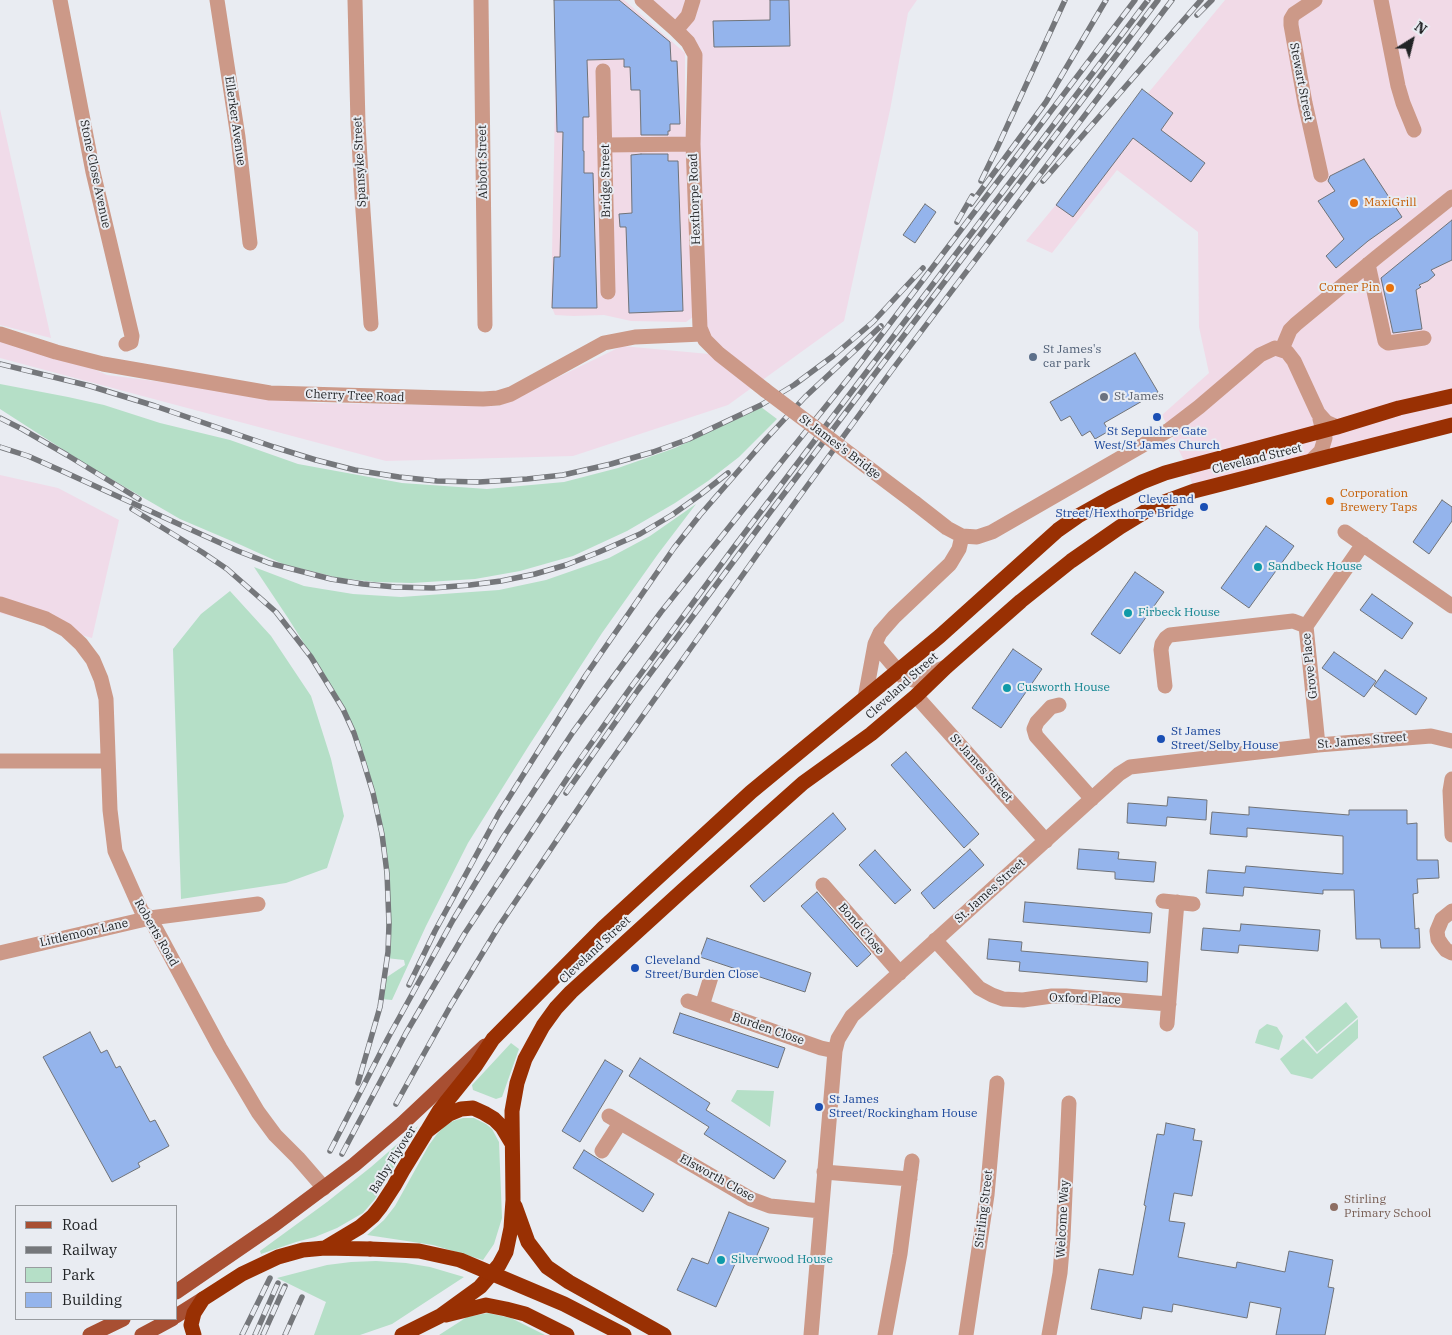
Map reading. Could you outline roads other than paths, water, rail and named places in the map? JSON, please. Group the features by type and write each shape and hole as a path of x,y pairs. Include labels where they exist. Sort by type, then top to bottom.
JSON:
{"highway":[{"name":"Cleveland Street","path":"427,1131 439,1111 476,1065 493,1039 603,928 751,792 940,636 1058,530 1078,516 1142,482 1187,466 1330,429 1399,408 1452,396"},
{"name":"Cleveland Street","path":"512,1142 512,1111 517,1083 525,1059 543,1026 571,992 803,783 871,734 1028,595 1071,561 1138,515 1156,505 1194,491 1452,425"},
{"name":"Balby Flyover","path":"325,1248 373,1216 390,1193 427,1131 449,1114 461,1109 473,1108 494,1119 512,1142"},
{"path":"402,1335 440,1316 480,1287 499,1265 506,1252 511,1228 513,1200 512,1142"},
{"path":"513,1200 528,1242 547,1266 569,1282 664,1335"},
{"name":"Balby Flyover","path":"194,1335 190,1325 194,1313 203,1299 242,1274 278,1257 303,1250 325,1248 419,1251 460,1260 564,1304 624,1335"},
{"path":"440,1316 486,1306 525,1314 567,1335"}],"main road":[{"name":"Cleveland Street","path":"324,1188 402,1124 493,1039"},
{"path":"178,1291 324,1188"},
{"name":"Balby Flyover","path":"178,1315 203,1299"},
{"path":"90,1335 121,1320"},
{"path":"142,1335 170,1320"}],"street":[{"name":"Stone Close Avenue","path":"60,0 93,172 132,336 131,342 126,344"},
{"name":"Ellerker Avenue","path":"217,0 238,136 250,243"},
{"name":"Spansyke Street","path":"355,0 358,124 371,324"},
{"name":"Abbott Street","path":"481,0 485,325"},
{"name":"Hexthorpe Road","path":"642,0 688,42 695,55 693,144 700,328 702,334"},
{"path":"676,30 688,16 693,0"},
{"name":"Stewart Street","path":"1315,0 1294,14 1291,25 1306,112 1319,160 1321,175"},
{"path":"1381,0 1398,86 1414,130"},
{"name":"Bridge Street","path":"603,71 608,292"},
{"path":"605,145 693,144"},
{"path":"1282,350 1290,330 1296,324 1452,197"},
{"path":"1368,264 1385,341 1388,343 1424,338"},
{"name":"Cherry Tree Road","path":"0,334 56,352 103,364 270,393 483,399 498,398 511,394 604,343 634,337 702,334"},
{"name":"St James's Bridge","path":"702,334 704,340 719,354 765,390 947,528 962,536"},
{"path":"865,698 875,644 880,633 894,616 950,564 959,549 962,536 977,537 992,532 1169,430 1199,408 1260,355 1275,348 1287,352 1294,362 1318,413 1330,429 1321,451 1312,460"},
{"path":"1345,532 1449,600"},
{"name":"Grove Place","path":"1318,745 1306,626 1363,544"},
{"name":"Roberts Road","path":"0,604 46,619 66,630 81,644 93,660 101,679 106,699 110,810 116,852 142,912 150,918 220,1048 258,1112 275,1135 324,1188"},
{"path":"1165,686 1161,650 1162,644 1170,635 1293,621 1306,626"},
{"path":"875,644 904,678 913,680 946,667"},
{"name":"St James Street","path":"916,696 1046,841"},
{"path":"1059,704 1051,707 1037,722 1034,728 1036,736 1092,799"},
{"name":"St. James Street","path":"811,1335 835,1050 838,1038 852,1016 1119,774 1130,767 1318,745 1430,736 1452,741"},
{"path":"0,761 108,761"},
{"path":"1452,779 1450,791 1452,835"},
{"name":"Bond Close","path":"823,885 900,973"},
{"path":"1167,1024 1169,1004 1170,902 1193,904"},
{"name":"Littlemoor Lane","path":"0,954 150,918 258,904"},
{"path":"1452,911 1442,919 1437,931 1438,939 1442,945 1452,953"},
{"name":"Oxford Place","path":"935,940 979,988 1003,999 1023,1000 1066,996 1169,1004"},
{"name":"Burden Close","path":"711,977 695,1004 821,1048 835,1050"},
{"name":"Stirling Street","path":"966,1335 987,1196 997,1083"},
{"name":"Welcome Way","path":"1049,1335 1060,1273 1069,1103"},
{"name":"Elsworth Close","path":"602,1151 615,1120 751,1199 770,1206 821,1211"},
{"path":"885,1335 900,1254 912,1161"},
{"path":"824,1172 910,1179"},
{"path":"640,1321 671,1335"}],"railway":[{"path":"981,181 1065,0"},
{"path":"971,204 1046,102 1106,0"},
{"path":"330,1151 388,1038 453,920 504,836 573,732 661,612 851,375 1135,0"},
{"path":"342,1154 406,1033 465,933 576,765 734,547 1148,0"},
{"path":"566,793 638,690 771,511 1158,0"},
{"path":"396,1104 451,1005 499,926 600,776 769,538 892,370 1172,0"},
{"path":"1043,181 1201,0"},
{"path":"1197,15 1212,0"},
{"path":"957,222 972,196"},
{"path":"0,364 90,386 274,447 355,470 437,481 479,482 527,479 563,475 653,452 689,439 761,405 794,385 833,356 873,322 923,268"},
{"path":"409,985 435,931 498,815 586,675 674,548 700,515 805,397 881,326"},
{"path":"0,418 67,455 139,499"},
{"path":"0,447 28,456 238,551 269,563 331,579 395,587 433,588 470,585 535,574 566,565 640,534 672,515 728,473"},
{"path":"132,509 227,569 276,612 311,657 343,709 354,733 373,793 382,834 387,873 389,924 388,952 380,1007 358,1083"},
{"path":"242,1335 270,1278"},
{"path":"255,1335 278,1283"},
{"path":"263,1335 285,1286"},
{"path":"285,1335 302,1297"}],"place":[{"name":"MaxiGrill","path":"1354,203"},
{"name":"Corner Pin","path":"1390,288"},
{"name":"St James's car park","path":"1033,357"},
{"name":"St James","path":"1104,397"},
{"name":"St Sepulchre Gate West/St James Church","path":"1157,417"},
{"name":"Corporation Brewery Taps","path":"1330,501"},
{"name":"Cleveland Street/Hexthorpe Bridge","path":"1204,507"},
{"name":"Sandbeck House","path":"1258,567"},
{"name":"Firbeck House","path":"1128,613"},
{"name":"Cusworth House","path":"1007,688"},
{"name":"St James Street/Selby House","path":"1161,739"},
{"name":"Cleveland Street/Burden Close","path":"635,968"},
{"name":"St James Street/Rockingham House","path":"819,1107"},
{"name":"Stirling Primary School","path":"1334,1207"},
{"name":"Silverwood House","path":"721,1260"}]}
